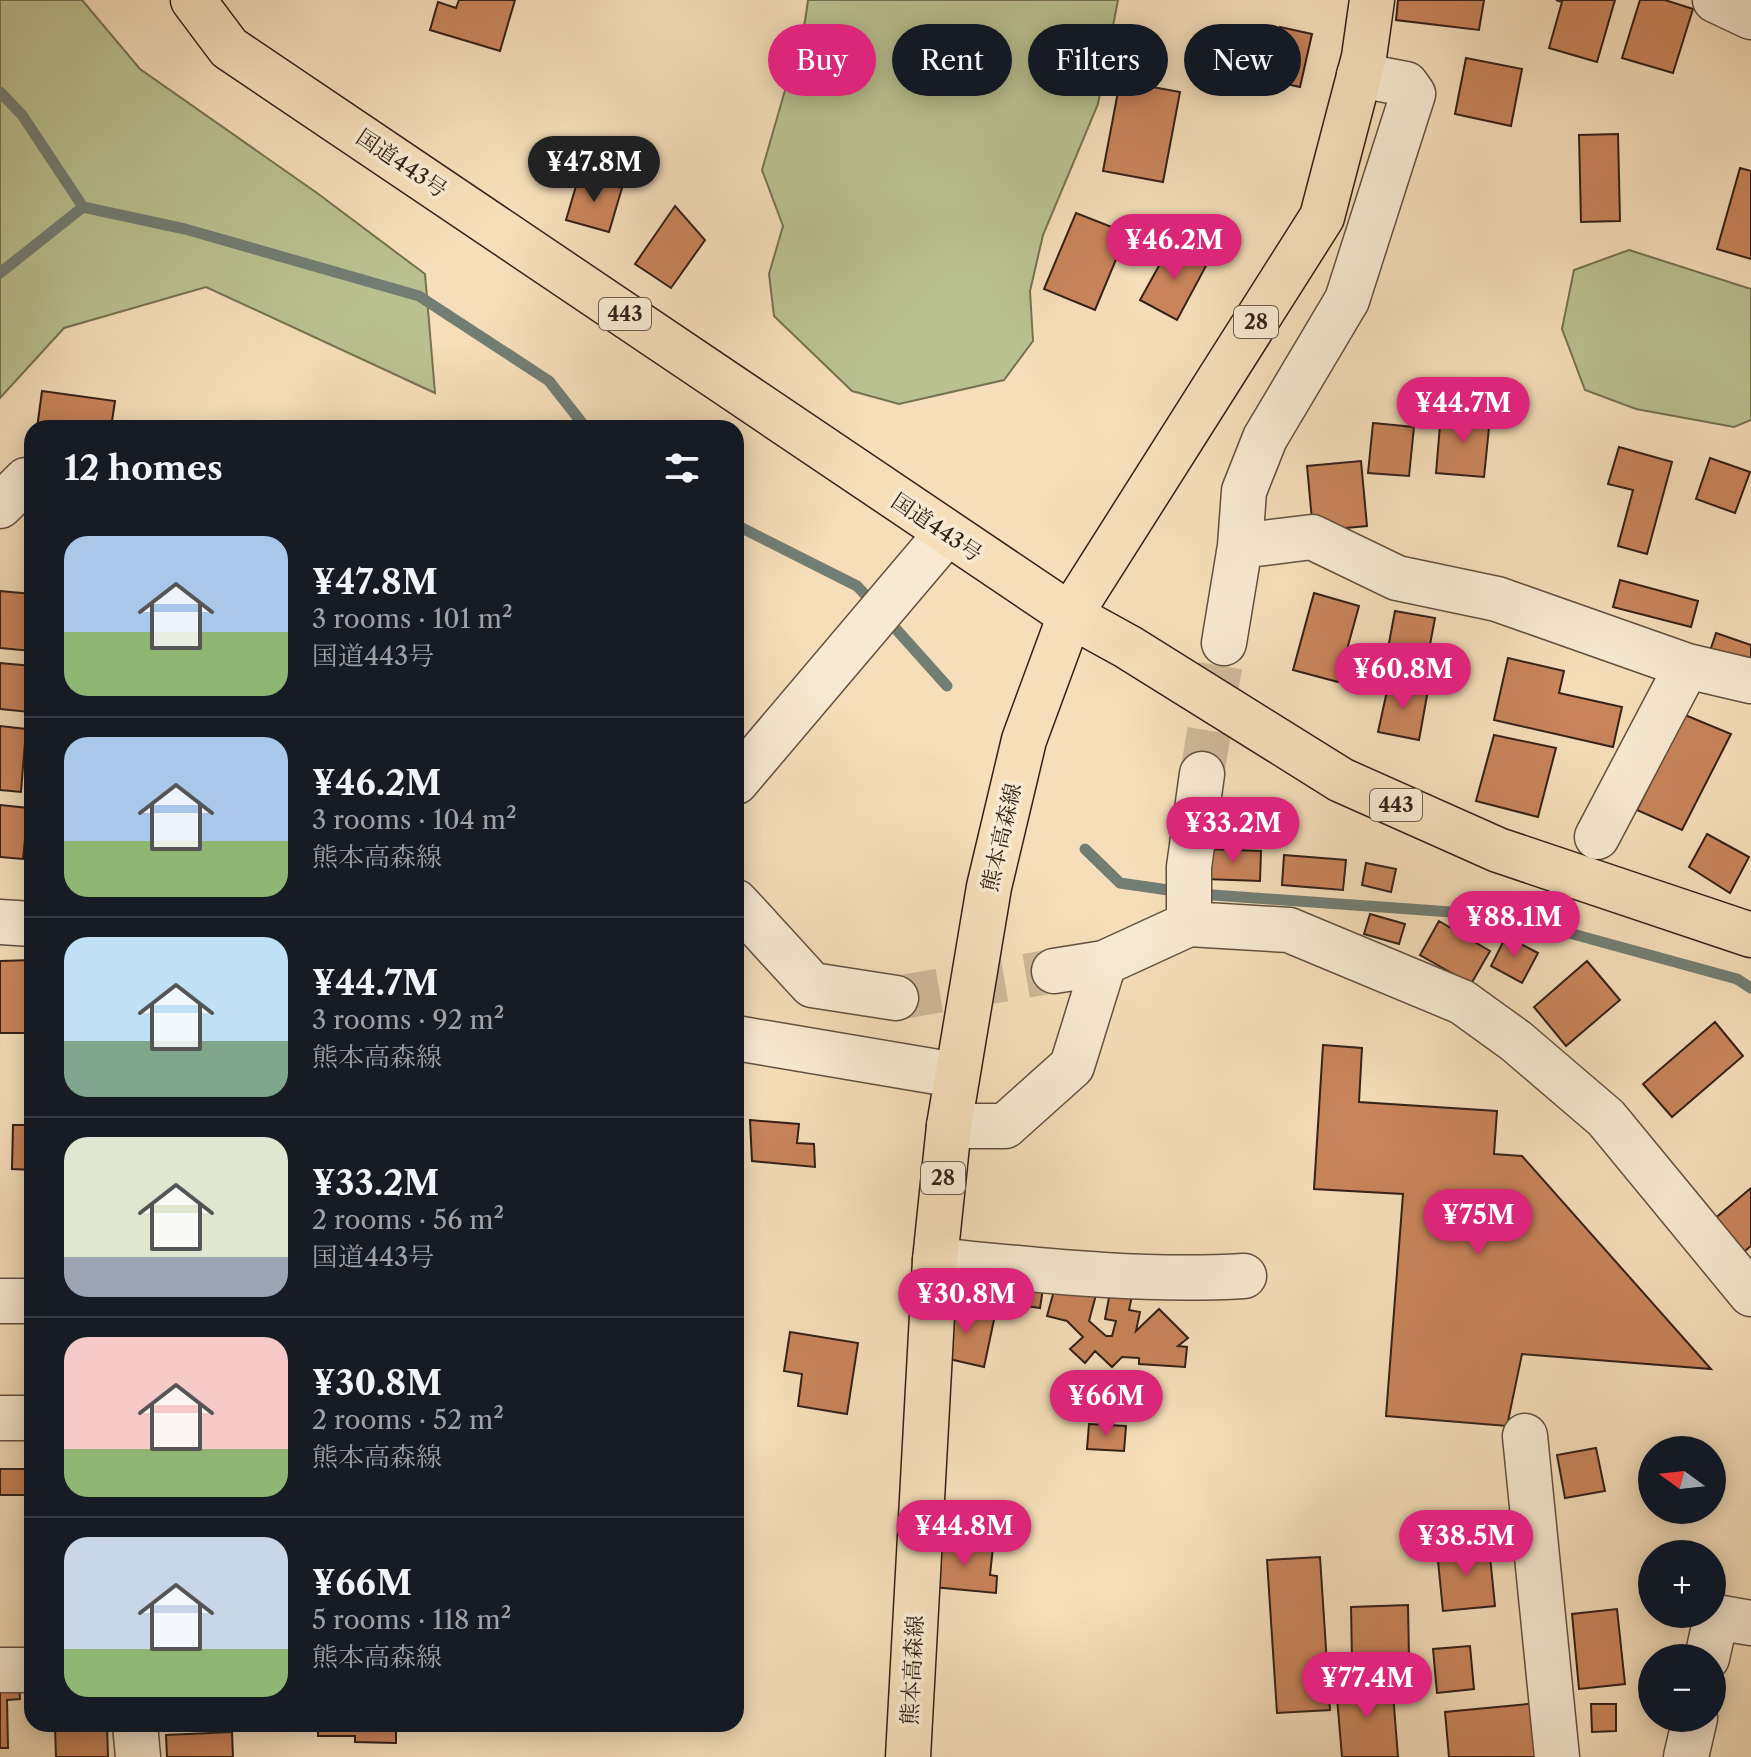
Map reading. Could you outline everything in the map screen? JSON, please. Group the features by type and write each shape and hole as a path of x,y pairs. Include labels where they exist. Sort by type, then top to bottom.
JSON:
{"main road":[{"name":"国道443号","path":"193,0 229,48 1070,615 1128,647 1341,780 1498,850 1751,935"},
{"name":"熊本高森線","path":"908,1757 935,1260 949,1126 955,1075 989,887 1024,740 1070,615 1322,217 1364,57 1372,0"}],"street":[{"path":"1715,0 1751,17"},
{"path":"1224,643 1240,546 1244,491 1265,438 1347,300 1413,94 1406,84 1359,75"},
{"path":"0,506 24,482"},
{"path":"744,773 947,533"},
{"path":"1240,546 1312,537 1397,578 1497,599 1687,666 1751,681"},
{"path":"1597,837 1687,666"},
{"path":"1189,905 1202,774"},
{"path":"1054,971 1104,963 1189,905 1289,930 1462,1002 1516,1041 1606,1118 1751,1294"},
{"path":"744,911 812,985 896,998"},
{"path":"0,922 24,924"},
{"path":"949,1126 1005,1126 1072,1066 1104,963"},
{"path":"744,1039 955,1075"},
{"path":"935,1260 1187,1279 1244,1276"},
{"path":"0,1301 24,1301"},
{"path":"0,1418 24,1418"},
{"path":"1525,1436 1557,1757"},
{"path":"1710,1644 1716,1617 1751,1623"},
{"path":"0,1670 24,1670"},
{"path":"136,1732 138,1757"},
{"path":"1686,1757 1692,1732"}],"green space":[{"path":"0,0 82,0 140,69 317,193 425,274 435,393 206,287 64,328 0,398"},
{"path":"808,0 1118,0 1113,24 1028,24 1028,96 1100,96 1043,235 1030,291 1033,341 1004,380 899,404 852,391 774,316 769,274 783,226 762,170 783,96 876,96 876,24 804,24"},
{"path":"1629,250 1751,289 1751,420 1734,427 1636,409 1585,390 1562,329 1574,270"}],"building":[{"path":"459,0 515,0 500,51 430,30 438,2 456,8"},
{"path":"1398,0 1484,0 1479,30 1396,20"},
{"path":"1556,0 1615,0 1597,62 1549,48 1562,2"},
{"path":"1640,0 1665,0 1693,9 1673,73 1622,58"},
{"path":"1301,32 1312,34 1301,83"},
{"path":"1466,58 1522,69 1511,126 1455,114"},
{"path":"1168,90 1180,92 1163,182 1103,171 1117,96 1168,96"},
{"path":"1618,134 1620,221 1581,222 1579,135"},
{"path":"1740,168 1751,171 1751,259 1717,249"},
{"path":"579,176 622,188 609,232 566,220"},
{"path":"675,206 705,240 671,288 635,264"},
{"path":"1076,213 1127,233 1095,310 1044,289"},
{"path":"1171,244 1207,264 1177,320 1140,300"},
{"path":"42,391 115,401 112,420 38,420"},
{"path":"1441,413 1490,418 1484,477 1436,473"},
{"path":"1373,423 1414,427 1409,476 1368,473"},
{"path":"1619,447 1672,462 1647,554 1618,546 1633,490 1608,484"},
{"path":"1710,458 1750,472 1735,513 1696,499"},
{"path":"1361,461 1367,526 1313,531 1307,466"},
{"path":"1620,580 1698,601 1691,627 1613,607"},
{"path":"0,591 24,593 24,650 0,648"},
{"path":"1314,593 1359,606 1338,682 1293,670"},
{"path":"1395,611 1435,618 1426,666 1386,659"},
{"path":"1716,633 1751,645 1751,665 1710,651"},
{"path":"1508,658 1564,671 1559,693 1622,707 1613,747 1494,720"},
{"path":"0,663 24,665 24,711 0,709"},
{"path":"1389,682 1428,690 1419,740 1378,732"},
{"path":"1685,715 1731,734 1682,830 1637,810"},
{"path":"0,726 24,729 21,792 0,790"},
{"path":"1494,735 1556,748 1538,817 1476,801"},
{"path":"0,805 24,808 23,859 0,857"},
{"path":"1707,834 1749,857 1730,893 1689,867"},
{"path":"1207,849 1261,851 1260,881 1205,879"},
{"path":"1284,855 1346,860 1343,890 1282,885"},
{"path":"1366,863 1396,869 1391,892 1362,885"},
{"path":"1370,914 1405,924 1399,944 1364,934"},
{"path":"1439,921 1490,951 1471,984 1420,955"},
{"path":"1506,936 1538,953 1522,983 1491,966"},
{"path":"24,960 24,1033 0,1033 0,961"},
{"path":"1587,961 1620,1000 1566,1046 1534,1007"},
{"path":"1715,1022 1743,1056 1672,1117 1643,1084"},
{"path":"1323,1045 1362,1048 1359,1102 1497,1111 1494,1154 1522,1156 1711,1369 1522,1354 1507,1426 1386,1416 1403,1194 1314,1189"},
{"path":"750,1120 799,1124 797,1143 814,1144 815,1167 752,1161"},
{"path":"13,1125 24,1125 24,1170 12,1169"},
{"path":"1751,1188 1751,1246 1740,1255 1712,1221"},
{"path":"1057,1280 1097,1291 1089,1321 1106,1336 1112,1336 1116,1321 1105,1319 1111,1287 1133,1291 1129,1310 1140,1312 1136,1331 1159,1309 1188,1338 1178,1346 1187,1347 1185,1367 1139,1364 1139,1358 1122,1357 1112,1367 1095,1351 1085,1363 1070,1349 1083,1337 1067,1321 1047,1316"},
{"path":"1014,1284 1043,1288 1040,1308 1012,1304"},
{"path":"947,1305 995,1315 984,1367 936,1356"},
{"path":"790,1332 858,1343 847,1414 798,1406 802,1374 784,1371"},
{"path":"1092,1376 1120,1377 1118,1402 1090,1401"},
{"path":"1089,1424 1126,1426 1124,1451 1087,1449"},
{"path":"1596,1448 1605,1491 1565,1498 1557,1455"},
{"path":"0,1469 24,1469 24,1495 0,1495"},
{"path":"937,1542 993,1547 990,1575 997,1576 996,1593 933,1587"},
{"path":"1489,1546 1495,1606 1443,1611 1437,1551"},
{"path":"1320,1557 1330,1710 1277,1713 1267,1560"},
{"path":"1408,1605 1409,1658 1352,1660 1351,1607"},
{"path":"1617,1609 1625,1684 1579,1689 1572,1614"},
{"path":"1470,1646 1474,1689 1437,1693 1433,1649"},
{"path":"19,1679 20,1699 7,1700 8,1748 0,1748 0,1680"},
{"path":"1392,1681 1398,1757 1342,1757 1336,1686"},
{"path":"1538,1703 1543,1757 1449,1757 1445,1712"},
{"path":"1591,1704 1616,1704 1616,1731 1592,1732"},
{"path":"55,1732 107,1732 108,1757 56,1757"},
{"path":"232,1732 233,1757 167,1757 166,1735"},
{"path":"318,1732 396,1732 396,1743 355,1742 355,1736 318,1736"}],"waterway":[{"path":"0,92 22,115 83,207 185,229 419,296 549,381 580,420"},
{"path":"0,273 83,207"},
{"path":"744,529 857,586 876,606"},
{"path":"887,619 947,686"},
{"path":"1085,849 1120,883 1182,892"},
{"path":"1199,894 1507,916 1737,979 1751,988"}],"tunnel":[{"path":"1202,774 1224,643"},
{"path":"896,998 1054,971"}]}
